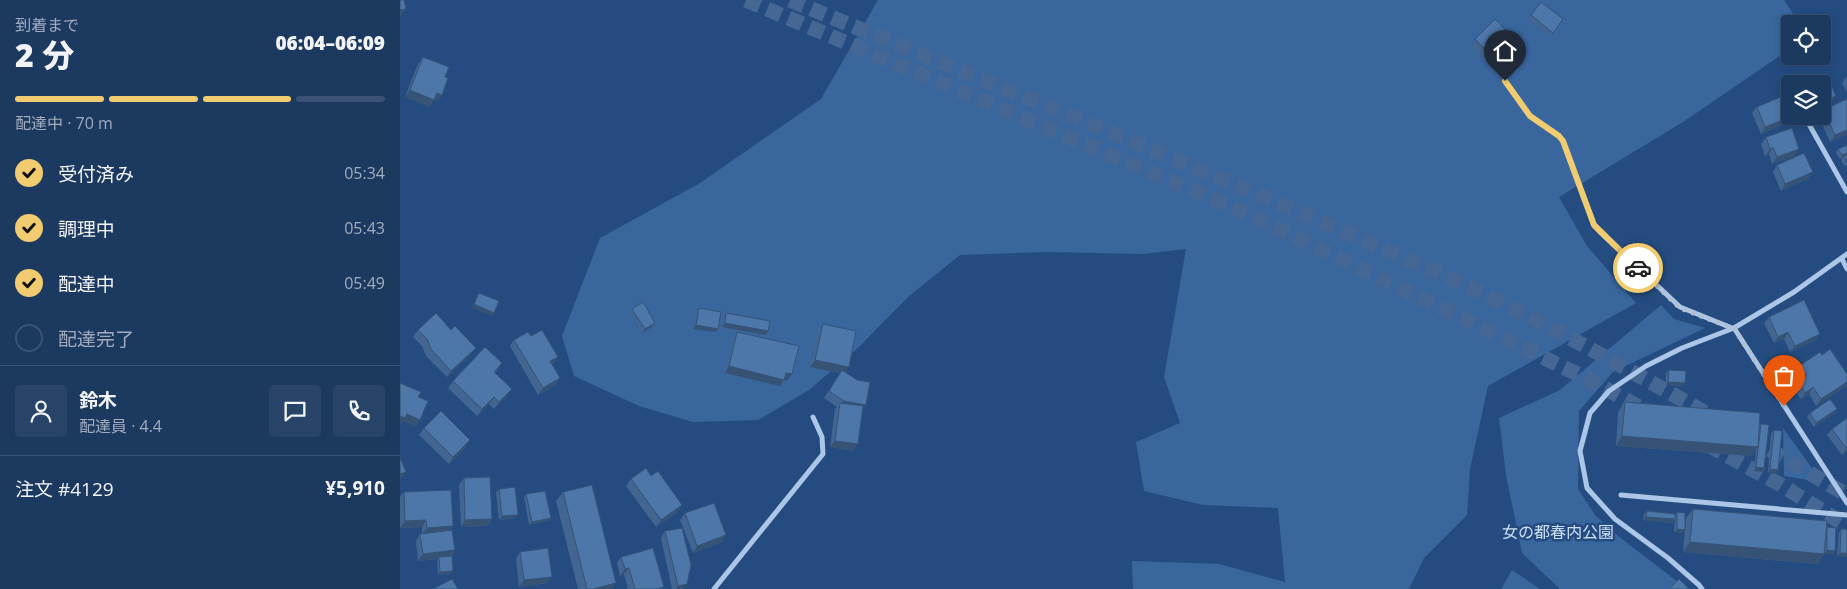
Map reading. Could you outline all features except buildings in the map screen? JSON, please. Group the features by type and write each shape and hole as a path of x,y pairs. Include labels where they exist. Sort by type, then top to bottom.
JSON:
{"street":[{"path":"1505,81 1530,116 1559,136 1563,141 1594,225 1599,231 1680,308 1733,328 1847,504"},
{"path":"1810,126 1847,192"},
{"path":"1702,589 1668,558 1615,519 1587,488 1580,451 1590,414 1609,391 1655,361 1733,328 1794,292 1847,254"},
{"path":"1842,259 1847,269"},
{"path":"714,589 822,454 822,437 814,418"},
{"path":"1621,495 1847,514"}],"green space":[{"path":"878,0 1784,0 1794,15 1781,15 1781,55 1683,122 1559,197 1587,246 1636,303 1488,386 1470,469 1467,515 1424,558 1409,589 1133,589 1132,561 1219,564 1285,582 1278,508 1203,505 1144,491 1136,442 1180,423 1164,377 1186,249 1143,254 1048,252 960,255 908,297 859,347 809,390 758,420 693,422 639,406 574,376 562,336 600,238 700,183 821,99"},
{"name":"女の都春内公園","path":"1661,305 1674,319 1705,328 1613,372 1579,411 1578,489 1595,515 1613,532 1687,589 1560,589 1522,553 1506,475 1499,418 1560,390"},
{"path":"1783,428 1822,482 1784,476"},
{"path":"1512,570 1540,589 1501,589"}],"tunnel":[{"path":"746,0 1237,209 1590,380 1648,412"},
{"path":"790,0 1206,172 1453,280 1553,329 1715,418"},
{"path":"1750,438 1847,495"},
{"path":"1708,445 1781,485 1847,526"}],"way so far":[{"path":"1638,268 1680,308 1734,328 1784,406"}],"route":[{"path":"1505,81 1530,116 1559,136 1563,141 1594,225 1638,268"}]}
